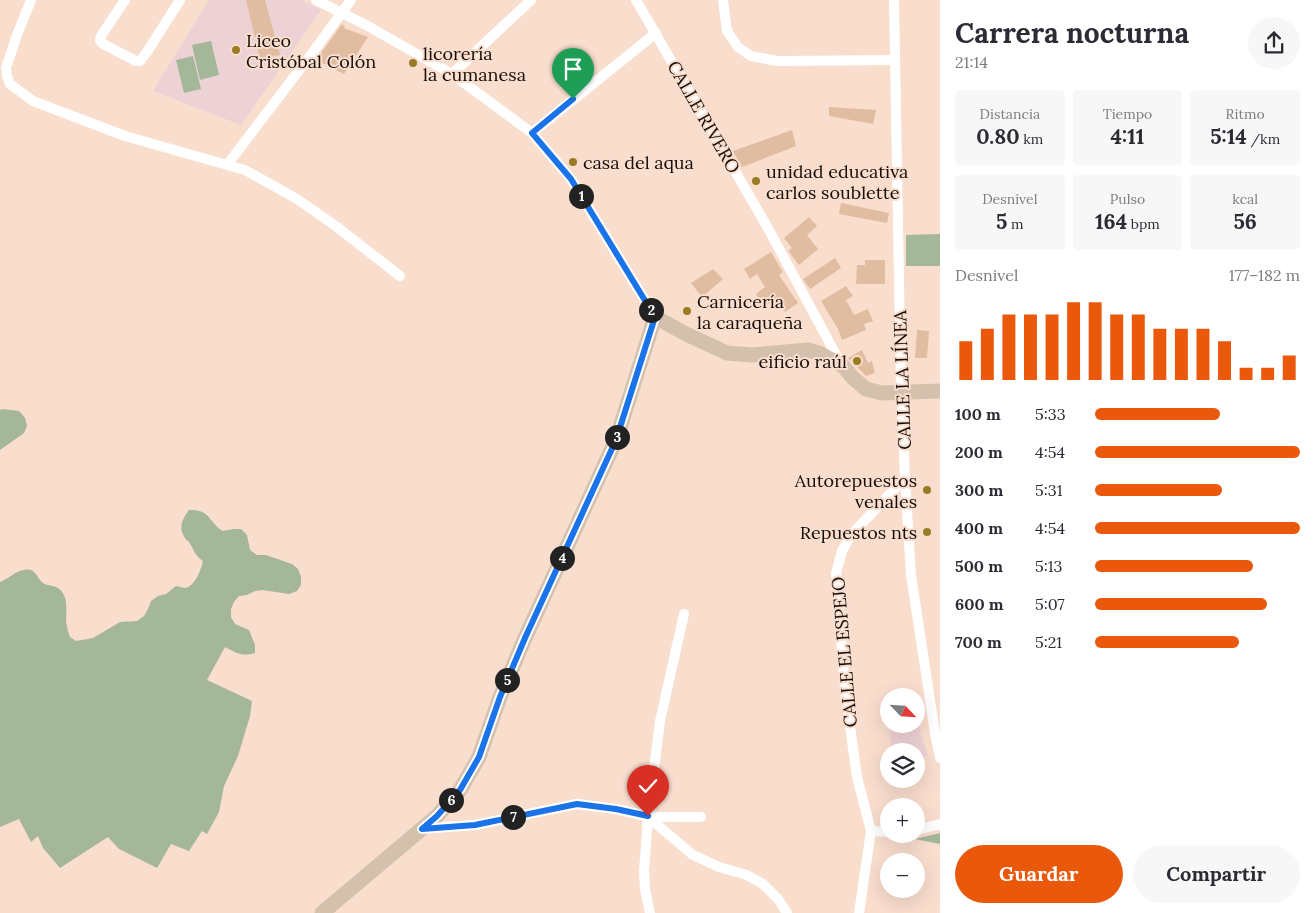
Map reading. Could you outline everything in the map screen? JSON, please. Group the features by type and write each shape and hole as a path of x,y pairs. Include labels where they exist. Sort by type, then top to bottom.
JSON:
{"street":[{"path":"31,0 6,68 6,76 10,84 33,101 125,136 245,170 297,199 337,227 400,276"},
{"path":"125,0 100,40 103,44 136,61 140,61 180,0"},
{"path":"316,0 366,25 452,74 532,133 571,179 655,317 727,353 752,355 808,350 819,353 843,366 866,389 882,393 940,391"},
{"path":"228,164 351,0"},
{"path":"452,74 530,0"},
{"name":"CALLE RIVERO","path":"636,0 769,230 843,366"},
{"path":"723,0 727,31 738,47 751,56 776,61 895,60"},
{"name":"CALLE LA LÍNEA","path":"894,0 901,392 905,478 911,575 940,758"},
{"path":"532,133 656,33"},
{"path":"322,913 437,816 460,790 479,757 500,697 525,638 616,440 655,317"},
{"name":"CALLE EL ESPEJO","path":"870,831 857,777 845,690 836,573 842,551 851,535 905,478"},
{"path":"650,913 644,890 648,816 660,721 684,614"},
{"path":"422,829 475,825 577,804 616,809 648,816 702,817"},
{"path":"648,816 693,855 719,867 747,875 763,884 778,898 787,913"},
{"path":"925,828 940,824"},
{"path":"862,913 870,831 880,832"}],"shaded area":[{"name":"Liceo Cristóbal Colón","path":"209,0 302,0 321,10 241,125 153,91"},
{"path":"890,733 921,733 924,743 891,743"}],"green space":[{"path":"211,41 219,75 200,80 192,45"},
{"path":"193,56 201,89 184,93 176,60"},
{"path":"940,234 940,266 906,266 906,235"},
{"path":"0,410 19,411 25,418 27,426 24,433 0,450"},
{"path":"189,510 196,510 205,514 223,531 241,529 247,535 250,550 257,555 266,555 292,564 298,569 301,585 297,591 289,594 262,590 239,596 231,609 231,617 235,624 249,630 255,645 255,653 240,654 225,647 207,680 252,701 250,716 238,756 224,786 219,812 207,834 202,831 189,851 171,844 157,868 119,849 108,837 60,868 43,848 38,836 31,842 19,819 0,827 0,582 20,571 33,571 43,583 62,591 66,603 66,621 70,637 76,641 93,638 120,622 137,621 144,616 151,601 158,596 166,594 176,586 189,587 195,581 203,561 196,555 182,533 182,523"},
{"path":"940,833 940,844 925,841 925,837"}],"building":[{"path":"246,0 265,0 280,55 260,58"},
{"path":"342,24 344,28 368,37 344,74 316,60"},
{"path":"829,107 876,110 873,124 829,116"},
{"path":"792,130 796,146 742,167 733,151"},
{"path":"841,203 889,213 887,223 839,214"},
{"path":"809,217 817,226 807,235 818,249 799,265 788,251 792,248 784,238"},
{"path":"771,252 783,272 779,275 798,303 785,312 776,299 767,305 762,298 760,300 756,294 765,287 757,274 750,279 744,269"},
{"path":"835,258 841,268 810,289 803,279"},
{"path":"865,260 885,260 885,284 856,284 857,265 865,265"},
{"path":"713,269 723,279 702,297 691,283"},
{"path":"846,286 853,296 846,300 854,315 868,309 873,321 864,324 866,330 842,340 838,329 821,301"},
{"path":"917,330 929,331 927,358 915,358"},
{"path":"862,350 868,363 872,361 875,373 866,376 848,358"}],"place":[{"name":"Liceo Cristóbal Colón","path":"236,50"},
{"name":"licorería la cumanesa","path":"413,63"},
{"name":"casa del aqua","path":"573,162"},
{"name":"unidad educativa carlos soublette","path":"756,181"},
{"name":"Carnicería la caraqueña","path":"687,311"},
{"name":"eificio raúl","path":"857,361"},
{"name":"Autorepuestos venales","path":"927,490"},
{"name":"Repuestos nts","path":"927,532"}],"route":[{"path":"573,99 532,133 571,179 655,317 616,440 525,638 500,697 479,757 460,790 437,816 422,829 475,825 577,804 616,809 648,816"}]}
